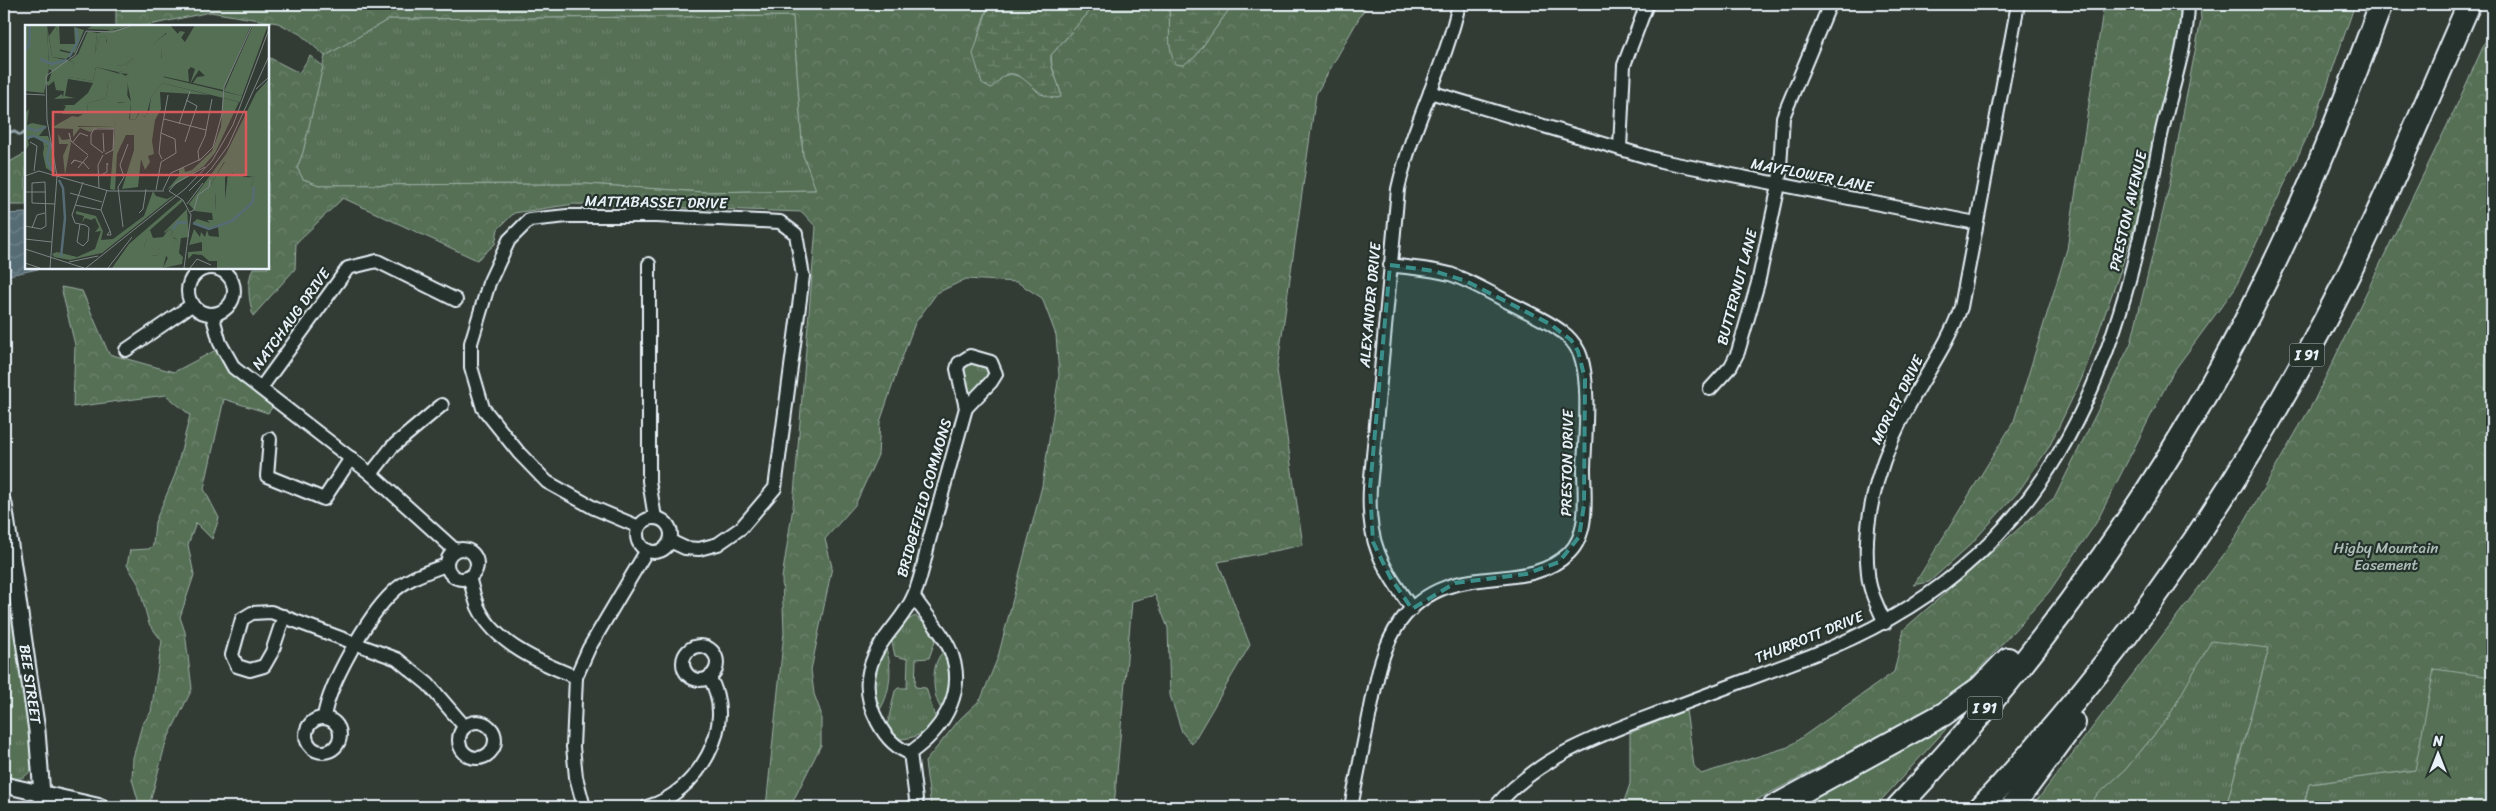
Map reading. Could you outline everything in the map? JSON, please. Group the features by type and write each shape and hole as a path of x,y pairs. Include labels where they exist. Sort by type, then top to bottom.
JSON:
{"highway":[{"name":"I 91","path":"1898,807 1982,713 2067,604 2163,464 2210,386 2250,313 2317,169 2381,4"},
{"name":"I 91","path":"1981,807 2051,729 2131,629 2220,501 2263,432 2313,343 2374,223 2469,4"},
{"path":"1774,807 1923,727 1957,705 1997,672 2040,622 2067,604"},
{"path":"2012,807 2115,668 2124,653 2131,629"}],"street":[{"name":"ALEXANDER DRIVE","path":"1412,608 1380,560 1373,542 1370,523 1370,488 1398,189 1404,163 1459,4"},
{"path":"1620,148 1624,64 1647,4"},
{"name":"BUTTERNUT LANE","path":"1710,389 1731,366 1738,352 1758,283 1779,185 1783,117 1830,4"},
{"path":"1976,223 2018,4"},
{"name":"PRESTON AVENUE","path":"2078,420 2101,363 2134,264 2150,199 2164,123 2183,43 2188,4"},
{"name":"MAYFLOWER LANE","path":"1430,92 1677,164 1976,223"},
{"name":"MATTABASSET DRIVE","path":"639,526 594,508 548,482 520,453 483,408 471,367 471,343 489,283 509,240 530,220 566,216 656,216 780,222 796,234 803,276 775,488 741,528 718,544 699,549 685,548 670,541"},
{"name":"MORLEY DRIVE","path":"1885,623 1870,586 1867,557 1871,515 1878,480 1898,426 1956,321 1961,307 1976,223"},
{"name":"NATCHAUG DRIVE","path":"261,388 348,268 377,261 456,300"},
{"path":"649,264 649,481 655,518"},
{"name":"PRESTON DRIVE","path":"1351,807 1379,667 1392,636 1412,608 1454,583 1544,570 1559,562 1571,551 1579,537 1584,505 1585,379 1578,351 1571,340 1550,324 1450,274 1390,265"},
{"path":"208,269 194,276 188,292 193,304 204,313 212,314 228,306 234,290 232,281 219,270 214,269"},
{"path":"126,350 193,304"},
{"name":"NATCHAUG DRIVE","path":"212,314 220,343 234,368 372,474 455,550 466,549 476,557 476,568 469,577"},
{"path":"372,474 392,447 442,405"},
{"name":"BRIDGEFIELD COMMONS","path":"914,597 945,640 953,658 955,687 951,707 944,719 910,753 896,746 880,725 872,710 868,676 878,649 914,597 966,408"},
{"name":"THURROTT DRIVE","path":"1495,807 1529,774 1566,750 1608,732 1813,654 1885,623 1938,588 1986,547 2008,524 2046,476 2078,420"},
{"path":"270,439 267,476 324,498 351,458"},
{"name":"BEE STREET","path":"4,504 37,731 43,800"},
{"path":"655,518 661,519 670,528 670,541 662,550 646,550 638,537 639,526 644,521 655,518"},
{"path":"455,550 450,554 446,565 452,576 463,579 469,577 479,608 497,632 536,661 576,677"},
{"path":"584,807 576,778 572,747 576,677 589,648 646,550"},
{"path":"324,717 327,700 370,618 392,592 416,576 446,565"},
{"path":"284,616 272,652 264,666 250,670 237,666 232,655 242,619 252,613 272,612 284,616 357,643 397,659 428,684 465,727"},
{"path":"647,807 671,796 687,784 710,751 716,734 720,701 716,689 709,678"},
{"path":"910,753 917,807"},
{"path":"4,785 43,800 101,807"}],"highlighted area":[{"path":"1390,265 1434,271 1466,281 1550,324 1571,340 1578,351 1585,379 1584,505 1579,537 1559,562 1526,574 1455,583 1412,609 1390,577 1373,542 1370,488"}],"green space":[{"path":"116,4 989,4 978,37 977,57 984,77 991,88 1004,76 1011,74 1024,78 1040,94 1058,98 1061,93 1052,66 1051,55 1096,4 1169,4 1170,45 1179,65 1195,57 1233,4 1367,4 1316,94 1277,370 1303,545 1218,562 1250,645 1192,744 1182,732 1170,695 1168,628 1155,595 1132,601 1114,807 931,807 925,762 960,719 981,699 998,657 1042,486 1059,375 1056,335 1042,298 1017,282 966,279 937,293 915,323 898,369 880,422 878,455 855,505 825,539 832,567 811,670 814,694 821,713 821,745 790,807 766,807 784,633 782,578 793,507 816,227 802,212 574,204 514,213 498,229 495,244 477,260 343,198 296,243 295,269 253,316 250,304 249,280 253,269 269,269 269,58 299,73 310,56 323,66 303,152 297,168 303,179 319,185 587,184 702,192 816,190 803,155 793,16 389,19 325,56 300,34 278,23 210,12 150,25 116,25"},
{"path":"989,4 1096,4 1051,55 1061,97 1053,98 1045,95 1025,80 1012,74 1005,75 991,88 982,83 973,54"},
{"path":"1169,4 1233,4 1195,57 1183,65 1175,64 1172,57 1169,35"},
{"path":"2104,4 2180,4 2180,24 2143,197 2121,269 2082,378 2049,447 2019,491 1970,545 1929,582 1914,585 2014,421 2067,249"},
{"path":"2200,4 2355,4 2316,118 2235,288 2173,372 2096,523 2049,592 1955,696 1743,807 1622,807 1630,784 1630,733 1686,710 1694,766 1701,774 1788,747 1894,672 1904,629 2055,497 2131,343 2169,187 2201,20"},
{"path":"793,16 803,155 817,190 702,192 587,184 319,185 303,179 297,168 303,152 325,56 389,19"},
{"path":"2492,27 2492,677 2434,669 2415,770 2309,784 2303,807 2226,807 2269,648 2211,641 2168,718 2125,770 2096,796 2088,807 2032,807 2231,545 2314,401 2455,109"},
{"name":"Higby Mountain Easement","path":"2492,100 2492,807 2439,805 2438,807 2303,807 2309,784 2415,770 2269,648 2226,807 2088,807 2095,796 2125,770 2168,718"},
{"path":"25,154 25,205 4,205 4,165"},
{"path":"61,287 82,291 109,354 174,372 216,350 228,369 274,405 268,413 224,399 204,489 219,518 212,539 196,523 188,545 194,575 180,617 185,632 192,689 166,742 149,806 140,807 132,779 133,758 142,725 151,712 162,641 149,624 138,583 127,565 130,550 149,549 153,545 155,522 175,475 190,415 166,395 73,407 75,345"},
{"path":"971,363 986,367 988,376 969,399 965,369"},
{"path":"4,472 27,636 32,768 26,775 20,778 4,776"},
{"path":"915,616 925,624 936,638 929,658 916,659 915,687 926,688 936,720 919,735 897,739 887,726 895,691 898,688 907,688 908,659 895,656 891,638 902,624"},
{"path":"885,648 888,655 890,672 888,690 878,712 874,687 878,664"},
{"path":"943,652 950,664 950,680 942,710 934,689 934,672 939,657"},
{"path":"1944,722 1946,729 1875,807 1789,807"}],"water":[{"path":"25,213 25,269 38,269 4,276 4,214"}],"waterway":[{"path":"4,142 5,135 13,131 20,135 25,132"}]}
